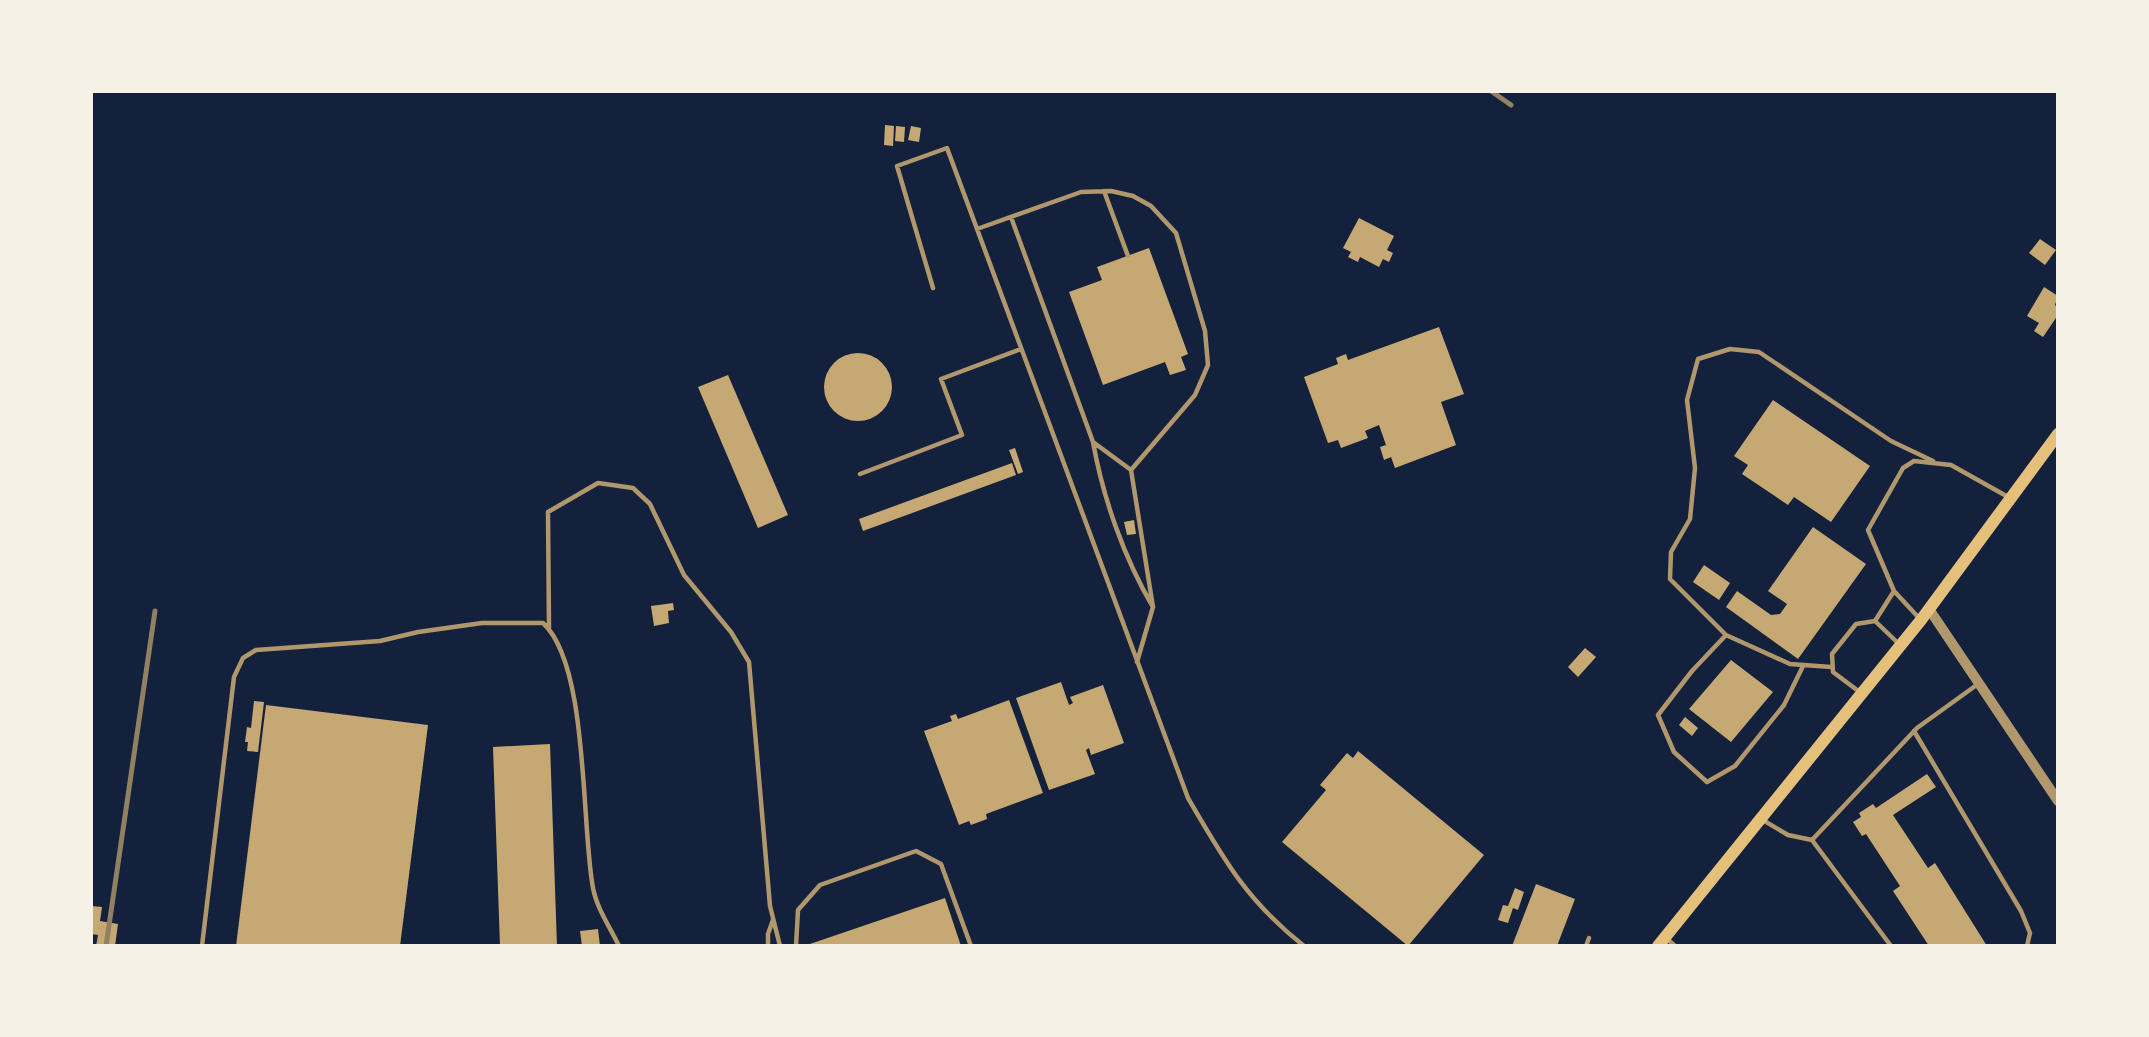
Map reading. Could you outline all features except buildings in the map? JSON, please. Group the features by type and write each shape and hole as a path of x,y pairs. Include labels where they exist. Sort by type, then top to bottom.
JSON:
{"main road":[{"path":"1666,943 1760,819 1921,620 2058,434"}],"street":[{"path":"1929,609 2058,801"}],"lane":[{"path":"933,288 897,166 947,148 1188,798 1226,864 1263,912 1304,946"},
{"path":"1104,191 1128,256"},
{"path":"977,229 1081,192 1104,191 1133,197 1168,220 1176,233 1208,347 1208,365 1195,395 1131,470"},
{"path":"1011,217 1093,442 1098,470 1135,576 1153,607"},
{"path":"860,474 962,435 941,379 1021,349"},
{"path":"1862,693 1831,667 1803,666 1726,635 1670,579 1671,552 1690,519 1695,468 1687,400 1698,359 1730,349 1759,352 1891,441 1933,461 1951,466 2011,498"},
{"path":"1093,442 1131,470 1153,607 1137,662"},
{"path":"1921,620 1894,591 1868,530 1903,468 1914,461 1933,461"},
{"path":"549,629 548,512 598,483 633,488 650,504 684,575 731,632 749,662 773,920 780,946"},
{"path":"1831,667 1832,654 1856,624 1875,621 1894,591"},
{"path":"1875,621 1901,645"},
{"path":"202,946 234,677 243,658 256,650 380,641 482,622 543,623 559,645 575,710 593,890 619,946"},
{"path":"1726,635 1692,671 1658,715 1674,752 1707,782 1735,766 1784,705 1803,666"},
{"path":"1812,840 1914,731 1979,684"},
{"path":"1914,731 2021,911 2030,933 2026,946"},
{"path":"1760,819 1788,835 1812,840 1891,946"},
{"path":"796,946 798,910 820,885 916,851 941,864 971,946"},
{"path":"768,946 768,934 773,920"},
{"path":"1586,946 1589,938"}],"railway":[{"path":"1491,91 1511,105"},
{"path":"106,946 155,611"}]}
